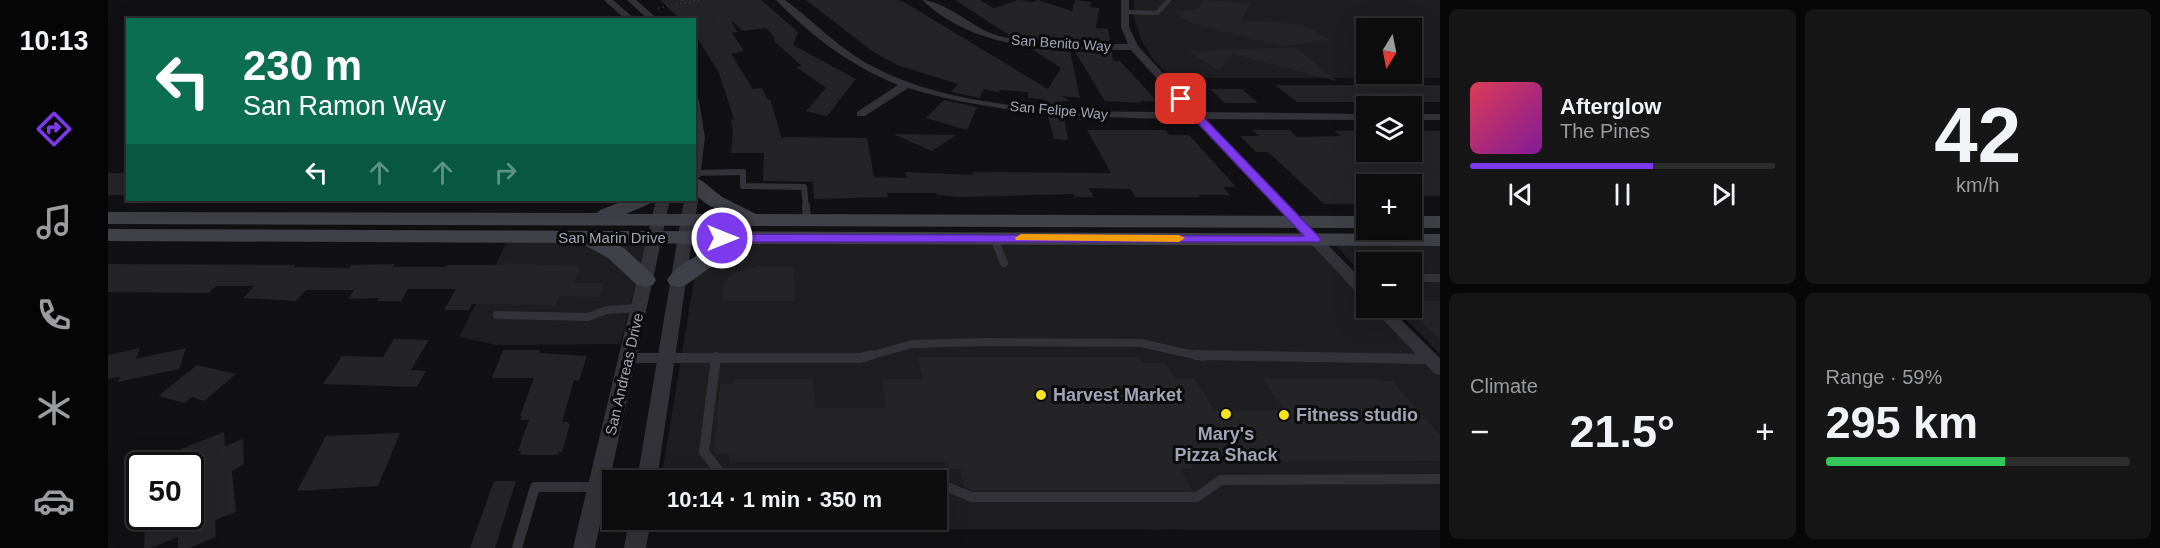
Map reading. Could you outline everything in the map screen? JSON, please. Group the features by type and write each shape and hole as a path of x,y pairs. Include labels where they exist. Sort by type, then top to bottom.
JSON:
{"main road":[{"path":"678,280 757,229 715,201 696,185"},
{"path":"640,201 611,213 586,228 645,280"},
{"name":"San Marin Drive","path":"108,218 586,228"},
{"name":"San Marin Drive","path":"108,235 586,228 659,219 688,219 757,229 994,238 1440,240"},
{"name":"San Marin Drive","path":"757,229 807,220 1356,222"},
{"path":"1422,222 1440,222"}],"street":[{"path":"608,0 630,18"},
{"path":"631,0 653,18"},
{"name":"San Felipe Way","path":"780,0 844,54 906,84 970,100 1066,113 1356,117"},
{"name":"San Benito Way","path":"926,0 992,37 1039,44 1134,47"},
{"path":"1124,0 1125,27 1134,47 1196,116 1356,282"},
{"path":"861,114 906,84"},
{"path":"696,115 699,138 696,166"},
{"path":"1422,117 1440,117"},
{"name":"San Andreas Drive","path":"584,548 659,219"},
{"path":"649,470 688,219"},
{"path":"1390,318 1435,364"},
{"path":"635,548 638,530"}],"lane":[{"path":"1124,12 1157,13 1169,0"},
{"path":"696,175 743,172 743,186 804,187 807,220"},
{"path":"994,238 1004,263"},
{"path":"1422,278 1440,279"},
{"path":"497,315 588,317 607,310 639,309"},
{"path":"627,358 861,358 912,344 1141,343 1204,357 1435,364"},
{"path":"716,357 704,452 718,470"},
{"path":"947,487 971,497 1197,497 1221,480 1440,479"},
{"path":"517,548 535,487 598,487"}],"path":[{"path":"653,9 701,0"}],"shaded area":[{"path":"1134,0 1440,0 1440,78 1422,78 1422,18 1356,18 1356,78 1171,78 1153,59 1141,40 1133,14"},
{"path":"507,242 646,245 620,344 496,345 459,337"},
{"path":"700,244 1313,246 1356,290 1356,318 1384,318 1440,374 1440,530 947,529 947,470 663,470"},
{"path":"1336,246 1440,246 1440,354 1405,318 1422,318 1422,252 1356,252 1356,267"}],"building":[{"path":"660,0 761,0 798,32 793,45 856,79 827,116 806,111 826,88 796,67 802,66 773,40 775,38 766,28 743,31 731,20 737,32 732,33 744,51 731,54 753,89 762,88 768,100 770,99 782,139 784,137 867,138 874,177 907,178 905,172 974,175 972,172 1111,173 1087,130 1165,130 1170,135 1189,135 1236,187 1223,187 1230,195 1198,195 1200,197 1136,197 1130,189 1088,188 1094,197 1075,197 1073,194 959,197 936,193 887,193 888,197 814,199 813,182 763,181 764,153 731,153 733,132 731,119 734,119 719,73 696,36 696,18 679,18"},
{"path":"806,0 896,0 904,2 1048,89 1061,68 1030,48 1070,51 1080,98 1062,96 1070,101 1062,101 1063,107 1045,106 1044,99 1028,98 1028,92 1000,90 998,92 984,89 980,98 951,92 958,84 897,65 872,51"},
{"path":"955,0 980,0 994,8 1018,0 1033,2 1038,0 1072,11 1075,0 1091,2 1090,7 1099,8 1096,28 1108,29 1110,42 1070,42 1068,40 1069,42 1060,42 1012,37"},
{"path":"1203,0 1250,3 1241,21 1283,22 1307,27 1330,40 1283,46 1191,23 1173,11 1198,9"},
{"path":"1295,47 1337,81 1233,54 1219,71 1188,51"},
{"path":"1075,52 1112,52 1113,61 1120,61 1157,101 1140,101 1142,103 1105,101"},
{"path":"1275,85 1440,85 1440,102 1422,102 1422,96 1356,96 1356,102 1297,102"},
{"path":"1210,89 1242,89 1258,103 1225,103"},
{"path":"944,100 977,107 967,130 926,118"},
{"path":"1048,116 1064,117 1068,140 1054,139"},
{"path":"1252,130 1289,130 1297,137 1341,136 1334,131 1356,130 1356,162 1422,162 1422,131 1440,131 1440,196 1422,196 1422,174 1356,174 1356,204 1324,204 1268,152 1256,152 1240,136 1259,136"},
{"path":"893,134 956,135 932,151"},
{"path":"108,173 126,173 126,195 108,195"},
{"path":"504,263 580,266 574,283 604,283 600,297 559,296 555,305 472,304 469,310 444,310 456,289 408,289 401,301 377,301 379,298 348,299 354,290 306,290 296,301 243,298 254,286 216,286 209,293 108,292 108,264 295,265 294,267 349,268 351,265 395,264 393,267 446,267 448,265 503,265"},
{"path":"757,266 794,266 795,301 722,301 724,282 734,273"},
{"path":"1422,301 1440,301 1440,340 1418,318 1422,318"},
{"path":"394,339 429,340 411,370 426,371 417,387 323,384 342,356 383,357"},
{"path":"140,348 136,359 186,348 179,369 118,382 120,377 108,379 108,355"},
{"path":"503,350 540,350 539,353 587,356 579,381 574,380 562,422 570,424 562,452 558,455 520,455 521,451 518,451 529,420 520,420 522,416 520,416 534,378 492,378"},
{"path":"918,357 1139,357 1143,363 1165,363 1175,378 1194,378 1214,410 1285,410 1262,378 1378,378 1381,381 1392,381 1440,435 1440,461 1190,462 1194,469 1181,469 1192,490 972,490 964,486 960,469 948,469 946,462 729,462 729,455 714,453 720,384 733,384 733,379 813,379 815,408 886,408 882,379 923,379"},
{"path":"197,365 236,374 204,401 192,397 185,403 158,396"},
{"path":"224,432 225,446 243,439 244,464 232,471 236,512 215,520 216,537 189,548 178,548 178,537 151,548 144,548 145,530 204,530 204,452 174,452"},
{"path":"400,433 378,486 297,491 326,436"},
{"path":"494,481 516,481 495,548 470,548"}],"slow traffic":[{"path":"1021,238 1179,238"}],"place":[{"name":"Harvest Market","path":"1041,395"},
{"name":"Mary's Pizza Shack","path":"1226,414"},
{"name":"Fitness studio","path":"1284,415"}],"route":[{"path":"722,238 1315,240 1181,99"}]}
